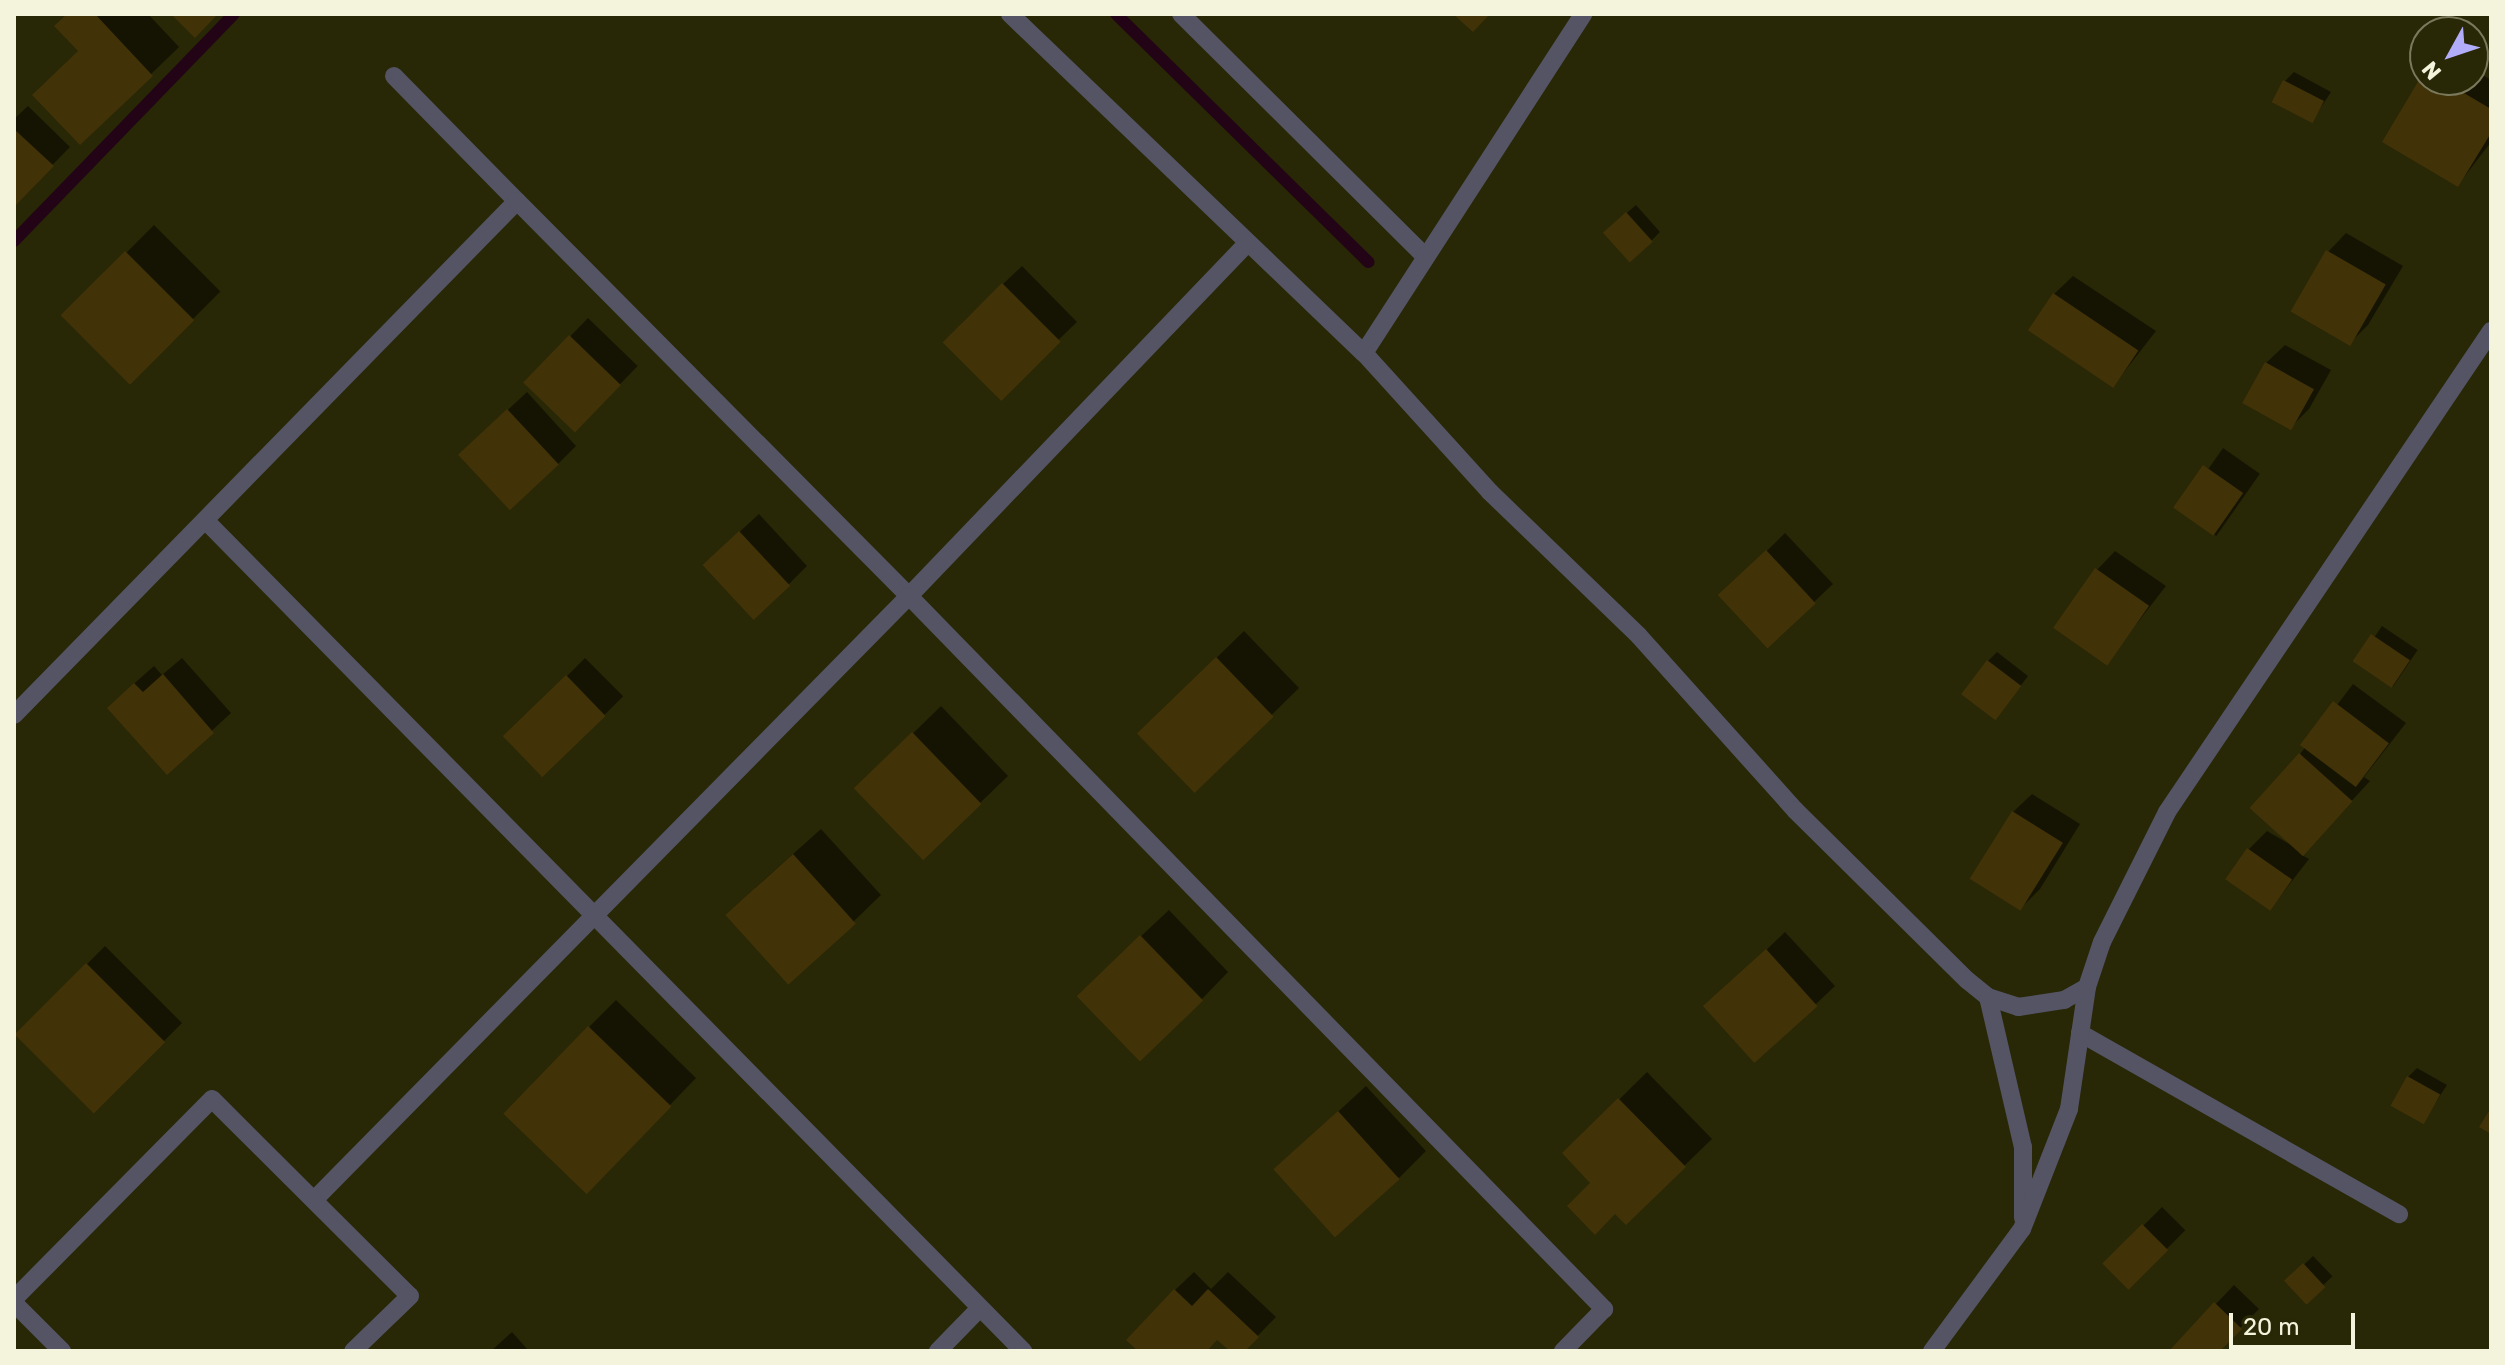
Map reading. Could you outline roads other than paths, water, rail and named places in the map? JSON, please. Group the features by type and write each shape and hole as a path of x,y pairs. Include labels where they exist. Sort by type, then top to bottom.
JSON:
{"lane":[{"path":"1010,14 1364,353 1490,492 1639,636 1795,810 1988,997 2018,1007 2064,1000 2087,987"},
{"path":"1181,14 1426,257"},
{"path":"1364,353 1583,14"},
{"path":"394,76 909,596 1604,1309 1563,1351"},
{"path":"14,715 208,523 517,201"},
{"path":"316,1198 909,596 1248,243"},
{"path":"1932,1351 2022,1229 2069,1109 2087,987 2107,931 2167,812 2491,331"},
{"path":"208,523 1023,1351"},
{"path":"1988,997 2023,1147 2022,1229"},
{"path":"2080,1033 2399,1214"},
{"path":"62,1351 14,1301 212,1099 316,1198 410,1296 353,1351"},
{"path":"938,1351 980,1308"}],"waterway":[{"path":"14,241 234,14"},
{"path":"1116,14 1368,262"}]}
